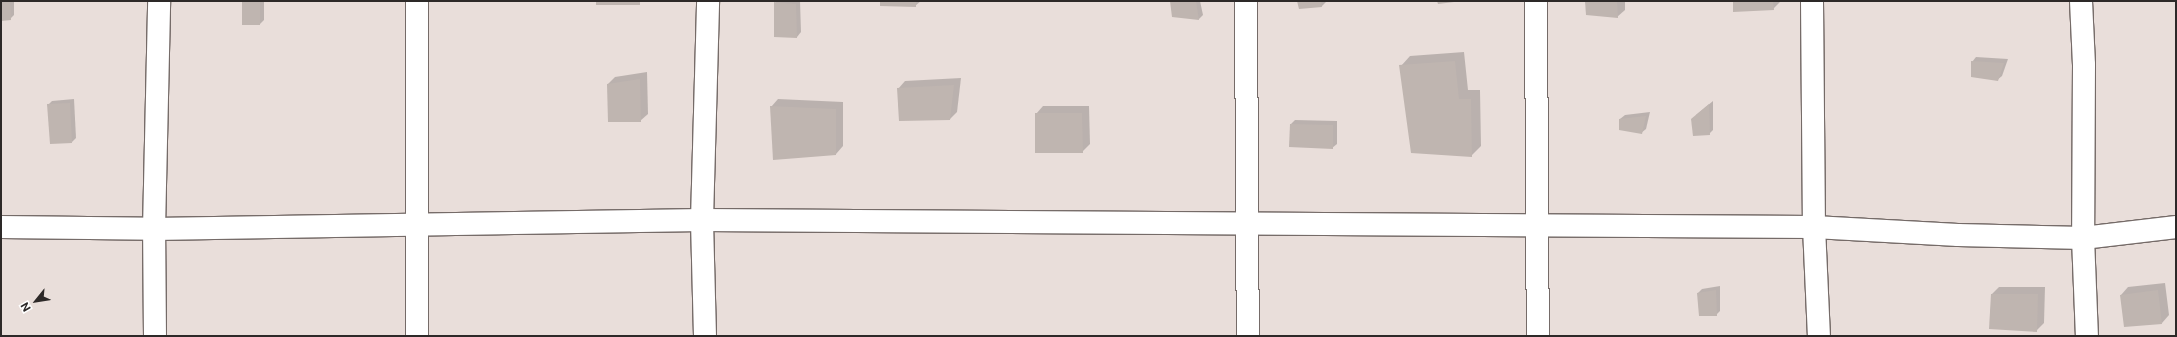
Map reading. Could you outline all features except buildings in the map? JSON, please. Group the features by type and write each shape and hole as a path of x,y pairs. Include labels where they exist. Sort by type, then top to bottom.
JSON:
{"street":[{"path":"155,336 154,229 159,1"},
{"path":"417,1 417,336"},
{"path":"705,336 702,220 708,1"},
{"path":"1246,1 1248,336"},
{"path":"1536,1 1538,336"},
{"path":"1812,1 1814,227 1819,336"},
{"path":"2081,1 2084,65 2083,238 2087,336"},
{"path":"1,226 154,229 702,220 1538,227 1814,227 2083,238 2176,228"}]}
